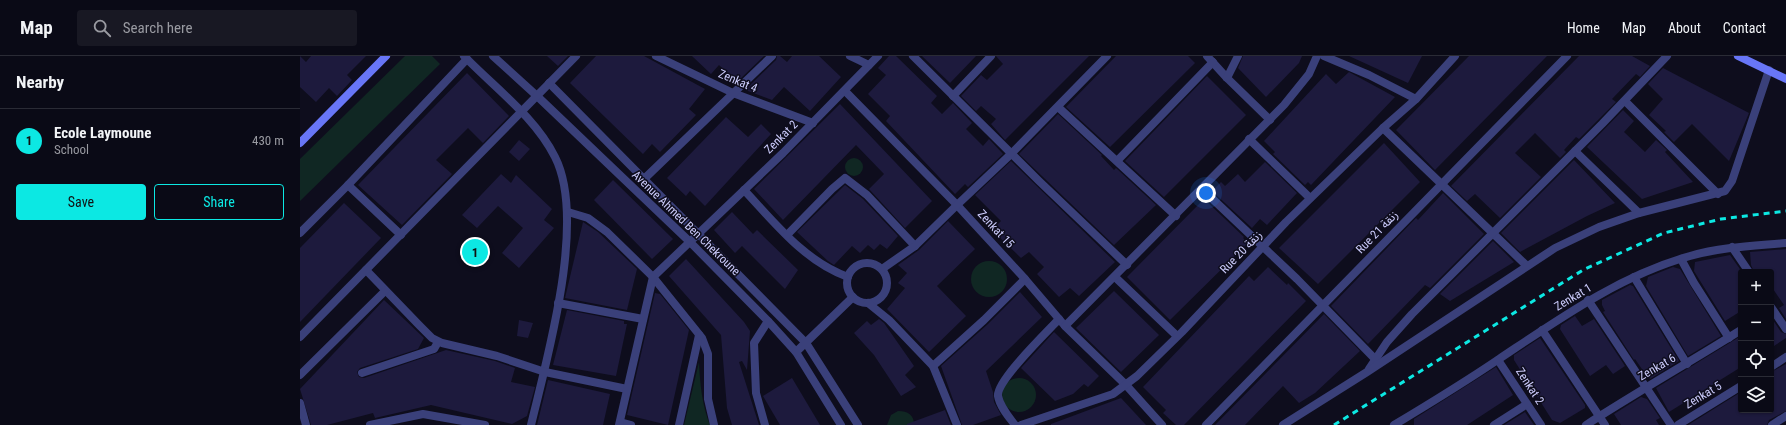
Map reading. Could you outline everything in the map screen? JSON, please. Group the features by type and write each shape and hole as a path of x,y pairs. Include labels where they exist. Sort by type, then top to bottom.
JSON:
{"main road":[{"path":"300,143 386,56"},
{"path":"1738,56 1786,79"}],"street":[{"name":"Avenue Ahmed Ben Chekroune","path":"493,56 690,242 768,321 796,352 841,425"},
{"path":"300,338 576,56"},
{"name":"Zenkat 4","path":"656,56 733,93 812,123"},
{"path":"644,179 772,56"},
{"path":"850,56 869,65"},
{"name":"Zenkat 2","path":"653,277 845,91 878,56"},
{"path":"913,56 1011,154 1127,265"},
{"path":"953,96 991,56"},
{"path":"882,269 914,246 1011,154 1107,56"},
{"path":"1207,56 1270,120"},
{"path":"1227,78 1238,56"},
{"path":"1065,326 1270,120 1301,85 1309,74 1317,56"},
{"path":"1324,56 1369,75 1416,98"},
{"name":"Rue 20 زنقة","path":"1021,425 1113,394 1126,386 1177,336 1310,198 1416,98 1455,56"},
{"name":"Rue 21 زنقة","path":"1206,425 1440,184 1567,56"},
{"path":"1367,372 1387,342 1412,314 1626,101 1667,56"},
{"path":"300,233 348,185 465,58 521,112 540,134 555,156 565,184 568,212 564,263 545,372 531,425"},
{"path":"1117,162 1213,62"},
{"path":"1283,425 1367,372 1555,248 1578,236 1639,213 1725,191 1732,181 1769,70"},
{"name":"Avenue Ahmed Ben Chekroune","path":"549,83 806,343 858,425"},
{"name":"Zenkat 15","path":"845,91 957,205 1025,279 1065,326 1126,386 1162,425"},
{"path":"1626,101 1718,194"},
{"path":"1058,107 1176,216"},
{"path":"1383,128 1527,266"},
{"path":"1250,139 1310,198"},
{"path":"1576,151 1639,213"},
{"path":"787,235 844,178 867,195 914,246"},
{"path":"348,185 401,234"},
{"path":"1202,189 1263,246 1375,359"},
{"path":"744,190 812,259 848,277"},
{"path":"568,212 588,218 607,232 653,277 699,335 706,346 708,354 708,399 714,425"},
{"name":"Zenkat 1","path":"1398,424 1588,300 1634,277 1681,259 1732,247 1786,242"},
{"path":"1732,247 1747,269"},
{"path":"1681,259 1694,283 1729,338"},
{"path":"863,264 873,264 882,269 887,279 886,291 879,300 868,303 857,301 849,291 847,284 848,277 854,268 863,264"},
{"path":"366,270 385,291 438,342 497,356 545,372 627,388"},
{"path":"631,425 620,424 653,277"},
{"path":"1115,277 1177,336"},
{"path":"1634,277 1686,364"},
{"path":"933,366 984,320 1025,279"},
{"path":"300,375 385,291"},
{"path":"796,352 853,297"},
{"path":"1588,300 1671,425"},
{"path":"558,303 643,319"},
{"path":"868,303 889,320 933,366 957,425"},
{"path":"1774,312 1786,329"},
{"path":"1015,425 1000,401 998,394 1000,388 1008,375 1059,319"},
{"path":"766,425 758,402 754,383 754,343 768,321"},
{"path":"1542,330 1605,425"},
{"name":"Zenkat 6","path":"1586,425 1738,332"},
{"path":"679,425 699,335"},
{"path":"362,373 434,349 438,342"},
{"path":"1774,365 1786,357"},
{"name":"Zenkat 2","path":"1498,360 1541,425"},
{"name":"Zenkat 5","path":"1678,425 1738,388"},
{"path":"300,404 306,425"},
{"path":"1494,425 1527,404"},
{"path":"370,425 382,424 423,414 485,425"},
{"path":"1772,425 1786,416"}],"green space":[{"path":"405,56 432,56 440,64 300,201 300,159"},
{"path":"854,158 860,161 863,167 860,173 854,176 848,173 845,167 848,161"},
{"path":"989,261 999,264 1004,269 1007,279 1004,289 999,294 989,297 979,294 974,289 971,279 974,269 979,264"},
{"path":"699,362 702,394 710,425 684,425"},
{"path":"1016,378 1022,378 1026,379 1033,385 1036,395 1035,402 1029,409 1022,412 1016,412 1012,411 1005,405 1002,398 1002,392 1003,388 1009,381"},
{"path":"898,411 910,414 914,425 887,425 891,415"}],"building":[{"path":"300,56 306,62 311,56 366,56 347,75 352,80 337,96 329,88 316,102 300,87"},
{"path":"547,56 568,56 558,66"},
{"path":"596,56 644,56 705,89 689,109 696,115 660,152 652,144 643,154 570,83"},
{"path":"692,56 764,56 737,82 719,65 711,74"},
{"path":"777,56 780,56 787,62 792,56 819,56 841,77 810,111 784,87 772,100 748,91 746,89 776,60"},
{"path":"889,56 896,56 937,96 931,103 942,114 953,103 972,123 966,129 983,146 989,139 1003,154 968,187 965,184 955,194 886,121 890,116 868,94 886,75 878,68"},
{"path":"922,56 976,56 950,83"},
{"path":"996,56 1089,56 1005,140 991,124 996,119 981,106 976,111 961,96 981,75 987,80 1003,64"},
{"path":"1116,56 1188,56 1195,63 1110,147 1066,107"},
{"path":"1243,56 1302,56 1299,63 1266,97 1238,68"},
{"path":"1349,56 1422,56 1408,83"},
{"path":"1469,56 1547,56 1435,170 1396,130"},
{"path":"1579,56 1632,56 1650,66 1640,77 1636,74 1612,99 1616,102 1579,139 1576,137 1564,150 1566,152 1560,158 1535,133 1515,153 1541,177 1500,218 1475,194 1467,201 1451,186"},
{"path":"1663,68 1749,113 1729,161 1692,124 1674,142 1664,132 1666,131 1649,115 1663,99 1648,84"},
{"path":"1349,72 1395,97 1311,185 1308,182 1305,185 1273,154 1275,152 1264,141 1326,74 1336,84"},
{"path":"467,73 509,116 483,143 468,128 436,160 452,174 402,225 358,185"},
{"path":"1207,76 1246,115 1164,197 1125,161"},
{"path":"840,104 932,201 905,228 869,189 884,174 856,145 783,220 754,189"},
{"path":"1623,110 1634,121 1624,132 1645,152 1656,140 1667,150 1665,152 1693,182 1642,199 1587,147"},
{"path":"1058,114 1102,155 1101,156 1114,170 1116,168 1156,205 1114,245 1019,154"},
{"path":"726,117 748,137 761,124 771,134 705,206 690,191 686,196 667,178"},
{"path":"519,140 530,149 519,161 509,152"},
{"path":"1384,143 1420,182 1318,284 1279,248"},
{"path":"1574,160 1615,203 1587,216 1520,252 1501,233"},
{"path":"1011,161 1115,262 1079,296 1070,288 1059,297 1037,274 1044,267 1029,252 1021,258 992,230 1001,221 975,195"},
{"path":"1265,162 1297,193 1267,225 1260,219 1252,228 1212,191 1221,182 1225,186 1238,174 1245,182"},
{"path":"501,174 511,183 516,175 552,209 544,220 554,228 519,268 502,253 523,228 498,206 477,228 462,215"},
{"path":"613,180 673,239 652,259 594,200"},
{"path":"845,185 863,199 898,236 887,249 880,244 874,250 868,245 860,253 852,246 834,265 797,232"},
{"path":"1443,193 1484,234 1430,288 1425,285 1368,344 1331,306 1416,218 1418,220"},
{"path":"1204,199 1244,237 1243,238 1248,243 1170,320 1127,277"},
{"path":"344,203 381,238 300,322 300,248"},
{"path":"732,212 753,234 757,230 798,270 785,289 742,246 735,253 714,230"},
{"path":"948,221 975,249 937,286 966,316 929,352 887,309 905,288 898,283 907,273 898,265 919,250"},
{"path":"583,222 598,232 637,269 627,310 565,298"},
{"path":"1493,241 1514,262 1450,301 1440,294"},
{"path":"1786,249 1786,319 1779,308 1784,305 1774,290 1774,269 1753,269 1750,252"},
{"path":"1730,255 1740,269 1738,269 1738,313 1725,321 1694,271 1695,262"},
{"path":"686,259 744,322 750,331 747,370 742,361 739,362 759,425 732,425 727,408 721,335 669,276"},
{"path":"1268,267 1287,285 1288,283 1306,301 1184,425 1176,425 1163,413 1166,410 1143,387 1249,276 1254,281"},
{"path":"1673,267 1680,269 1721,336 1688,356 1646,286 1648,277"},
{"path":"1630,285 1633,286 1679,361 1650,379 1635,359 1634,360 1603,312 1605,311 1602,305 1602,300"},
{"path":"1114,291 1159,335 1121,372 1076,328"},
{"path":"1020,292 1042,317 986,371 993,392 994,402 1001,415 973,425 962,425 941,366 988,324"},
{"path":"655,293 660,294 689,330 668,425 627,415"},
{"path":"384,300 424,338 418,349 360,368 357,372 359,377 364,378 446,350 495,361 515,368 511,382 535,387 527,416 512,424 431,405 375,418 373,413 327,425 311,425 300,389"},
{"path":"567,310 624,321 624,324 627,324 616,376 553,365"},
{"path":"1324,314 1360,351 1315,393 1299,403 1283,386 1245,425 1215,425"},
{"path":"1575,316 1582,326 1594,319 1625,366 1613,374 1606,365 1590,376 1560,329 1561,325"},
{"path":"879,319 884,323 914,366 905,375 916,387 901,396 874,355 854,333 867,321 871,325"},
{"path":"519,320 533,323 528,338 517,336"},
{"path":"1774,322 1781,332 1786,334 1786,338 1774,346"},
{"path":"1054,332 1099,376 1088,387 1084,384 1073,394 1055,401 1021,368"},
{"path":"1540,338 1585,405 1585,408 1560,423 1552,420 1514,360 1514,355"},
{"path":"1738,338 1738,369 1669,412 1656,388"},
{"path":"1786,364 1786,411 1769,420 1767,425 1688,425 1738,394 1738,413 1774,413 1774,370"},
{"path":"1496,367 1513,395 1467,425 1414,425 1414,419"},
{"path":"792,378 820,425 780,425 763,396"},
{"path":"548,380 610,394 603,425 537,425"},
{"path":"1641,397 1647,399 1660,418 1656,420 1659,425 1621,425 1614,414"},
{"path":"1121,398 1146,425 1051,425 1051,424"},
{"path":"945,410 951,425 907,425 907,424"},
{"path":"1525,412 1534,425 1504,425"}],"railway":[{"path":"1334,425 1583,270 1664,233 1721,219 1786,211"}],"place":[{"name":"Ecole Laymoune","path":"475,252"}]}
